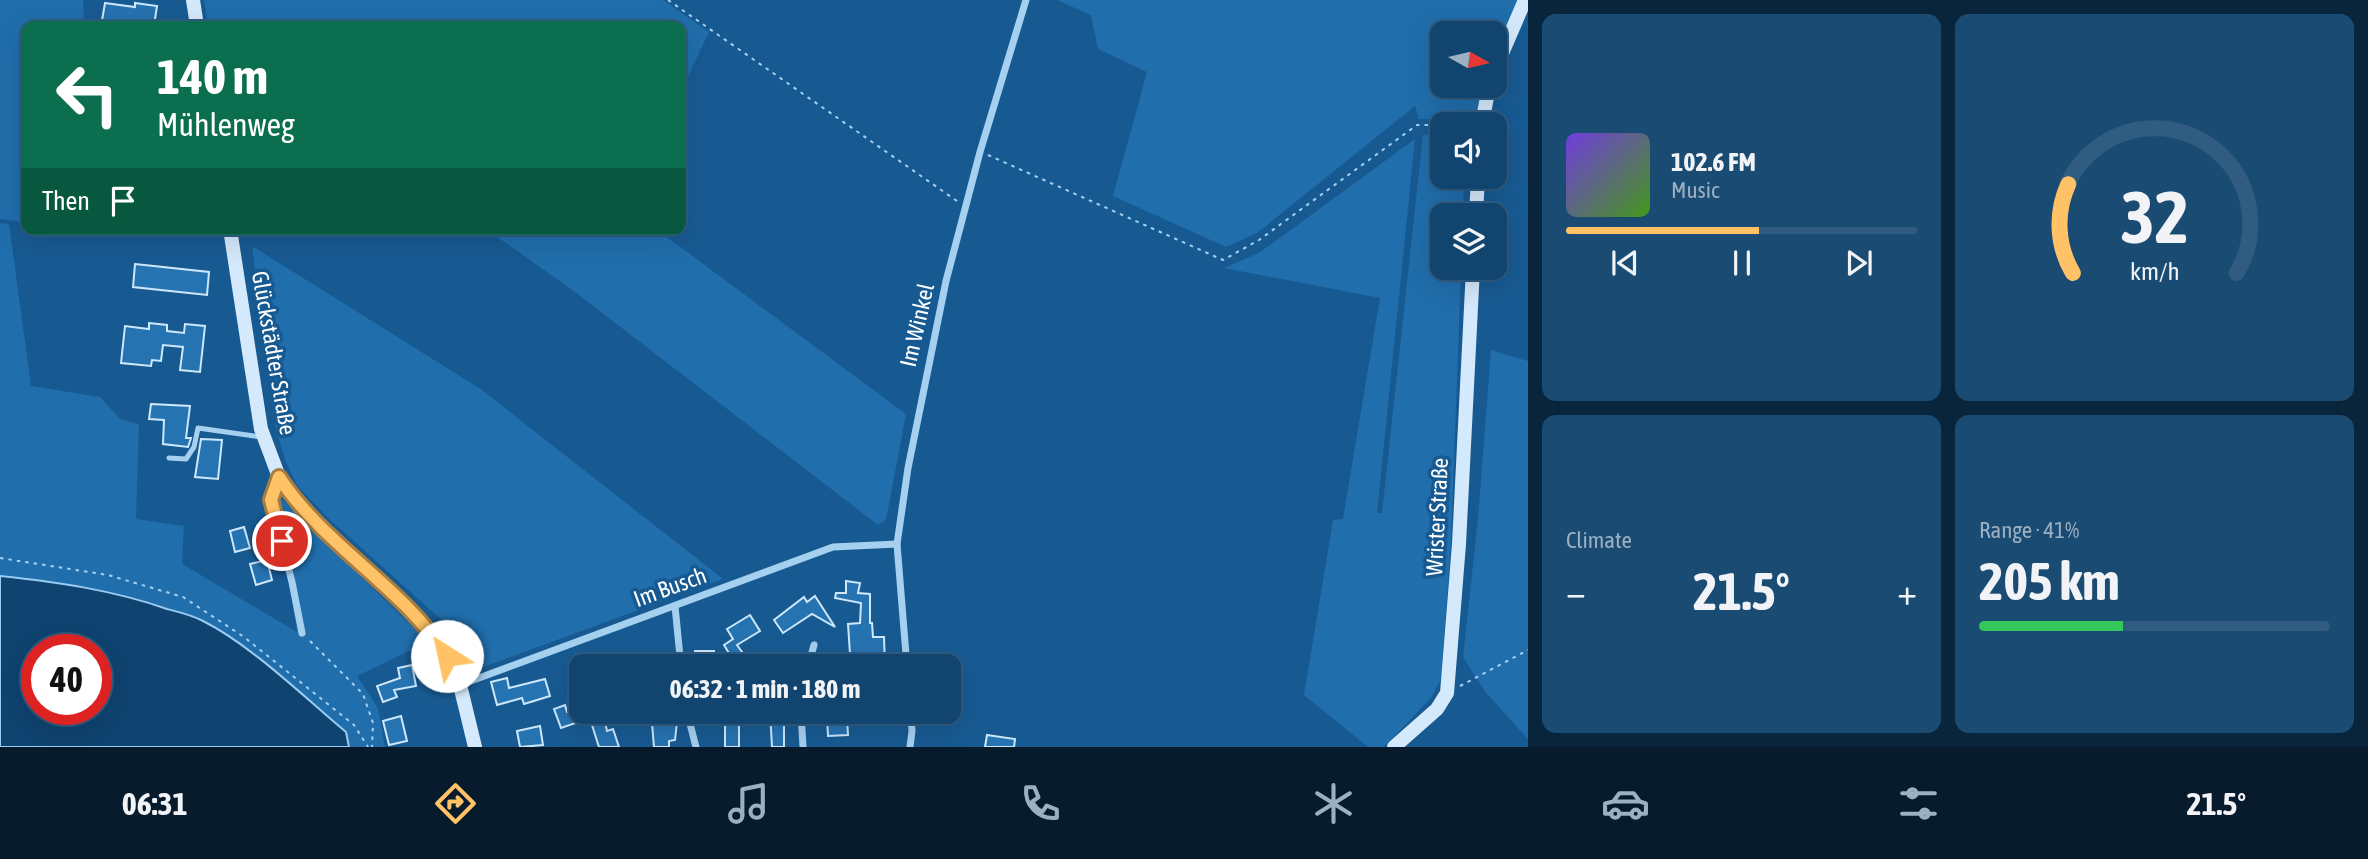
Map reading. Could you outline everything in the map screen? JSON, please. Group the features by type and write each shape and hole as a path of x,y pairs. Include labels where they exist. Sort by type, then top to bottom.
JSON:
{"street":[{"path":"193,0 196,21"},
{"name":"Im Winkel","path":"906,654 897,544 922,391 965,207 1026,0"},
{"path":"1507,42 1525,0"},
{"name":"Glückstädter Straße","path":"231,235 264,438 279,477 300,508 420,619 447,656 460,685 475,747"},
{"name":"Wrister Straße","path":"1447,693 1459,544 1472,280"},
{"path":"279,477 271,500 302,632"},
{"name":"Im Busch","path":"460,685 833,547 897,544"},
{"path":"676,606 680,654"},
{"path":"812,654 814,645"},
{"path":"1394,747 1437,709 1447,693"},
{"path":"690,724 696,747"},
{"path":"802,724 803,747"},
{"path":"910,747 912,724"}],"lane":[{"path":"169,458 186,459 194,447 198,428 264,438"}],"path":[{"path":"668,0 965,207"},
{"path":"981,152 1223,260 1259,240 1417,125 1430,125"},
{"path":"0,558 108,575 183,597 244,637 354,725 368,747"},
{"path":"302,632 363,694 373,723 372,747"},
{"path":"1447,693 1528,650"}],"shaded area":[{"path":"0,0 83,0 84,21 21,21 21,221 0,219"},
{"path":"204,0 663,0 709,32 686,80 686,21 207,21"},
{"path":"1057,0 1520,0 1507,31 1507,21 1430,21 1430,98 1481,98 1477,112 1430,112 1430,119 1419,119 1415,106 1257,233 1226,247 1113,196 1147,72 1098,49 1091,15"},
{"path":"1423,135 1430,135 1430,189 1464,189 1463,203 1430,203 1430,280 1461,280 1451,544 1441,679 1431,698 1384,747 1368,747 1304,695 1333,520 1343,519 1380,298 1224,268 1259,253 1415,139 1377,513 1382,513"},
{"path":"0,223 9,224 31,386 100,397 120,419 139,424 136,519 184,526 182,564 297,632 276,494 428,642 357,676 378,708 385,747 349,747 346,732 235,642 202,620 109,592 58,582 0,576"},
{"path":"494,235 664,235 906,414 886,520 878,525 571,289"},
{"path":"252,246 482,390 723,579 470,672 445,623 328,518 297,485 276,430"},
{"path":"1491,350 1528,361 1528,739 1486,693 1463,657 1478,519"},
{"path":"0,576 105,592 199,619 240,644 295,688 346,732 349,747 0,747"}],"building":[{"path":"105,3 135,7 135,3 157,6 155,21 102,21"},
{"path":"135,264 209,272 207,295 133,287"},
{"path":"149,323 167,325 167,331 184,333 185,324 205,326 200,372 180,370 183,347 163,345 161,361 152,360 151,366 121,363 125,326 149,329"},
{"path":"151,404 190,406 186,438 191,438 188,447 163,444 164,420 149,419"},
{"path":"201,439 222,440 218,479 195,477"},
{"path":"244,527 250,548 235,552 230,531"},
{"path":"267,560 272,580 256,585 250,564"},
{"path":"846,581 860,583 858,593 870,594 873,637 884,637 885,654 850,654 848,624 860,623 861,603 835,598 836,593 846,593"},
{"path":"815,596 835,627 812,614 783,633 774,620 804,597 807,602"},
{"path":"750,615 760,631 737,645 742,652 730,654 724,645 733,639 727,629"},
{"path":"695,651 714,651 714,654 695,654"},
{"path":"412,665 416,686 394,690 397,697 383,702 377,686 400,678 398,668"},
{"path":"507,678 509,688 545,679 550,696 524,704 522,698 497,705 491,682"},
{"path":"565,705 569,712 569,724 572,724 561,728 554,709"},
{"path":"401,716 407,741 389,745 383,721"},
{"path":"592,724 606,724 607,731 613,729 619,747 599,747"},
{"path":"652,724 677,724 675,740 669,741 669,747 654,747"},
{"path":"725,724 739,724 739,747 725,747"},
{"path":"771,724 784,724 784,747 772,747"},
{"path":"827,724 847,724 848,735 828,736"},
{"path":"540,726 543,745 520,747 517,731"},
{"path":"987,735 1015,739 1014,747 985,747"}],"route":[{"path":"282,541 271,500 279,477 300,508 420,619 447,656"}]}
